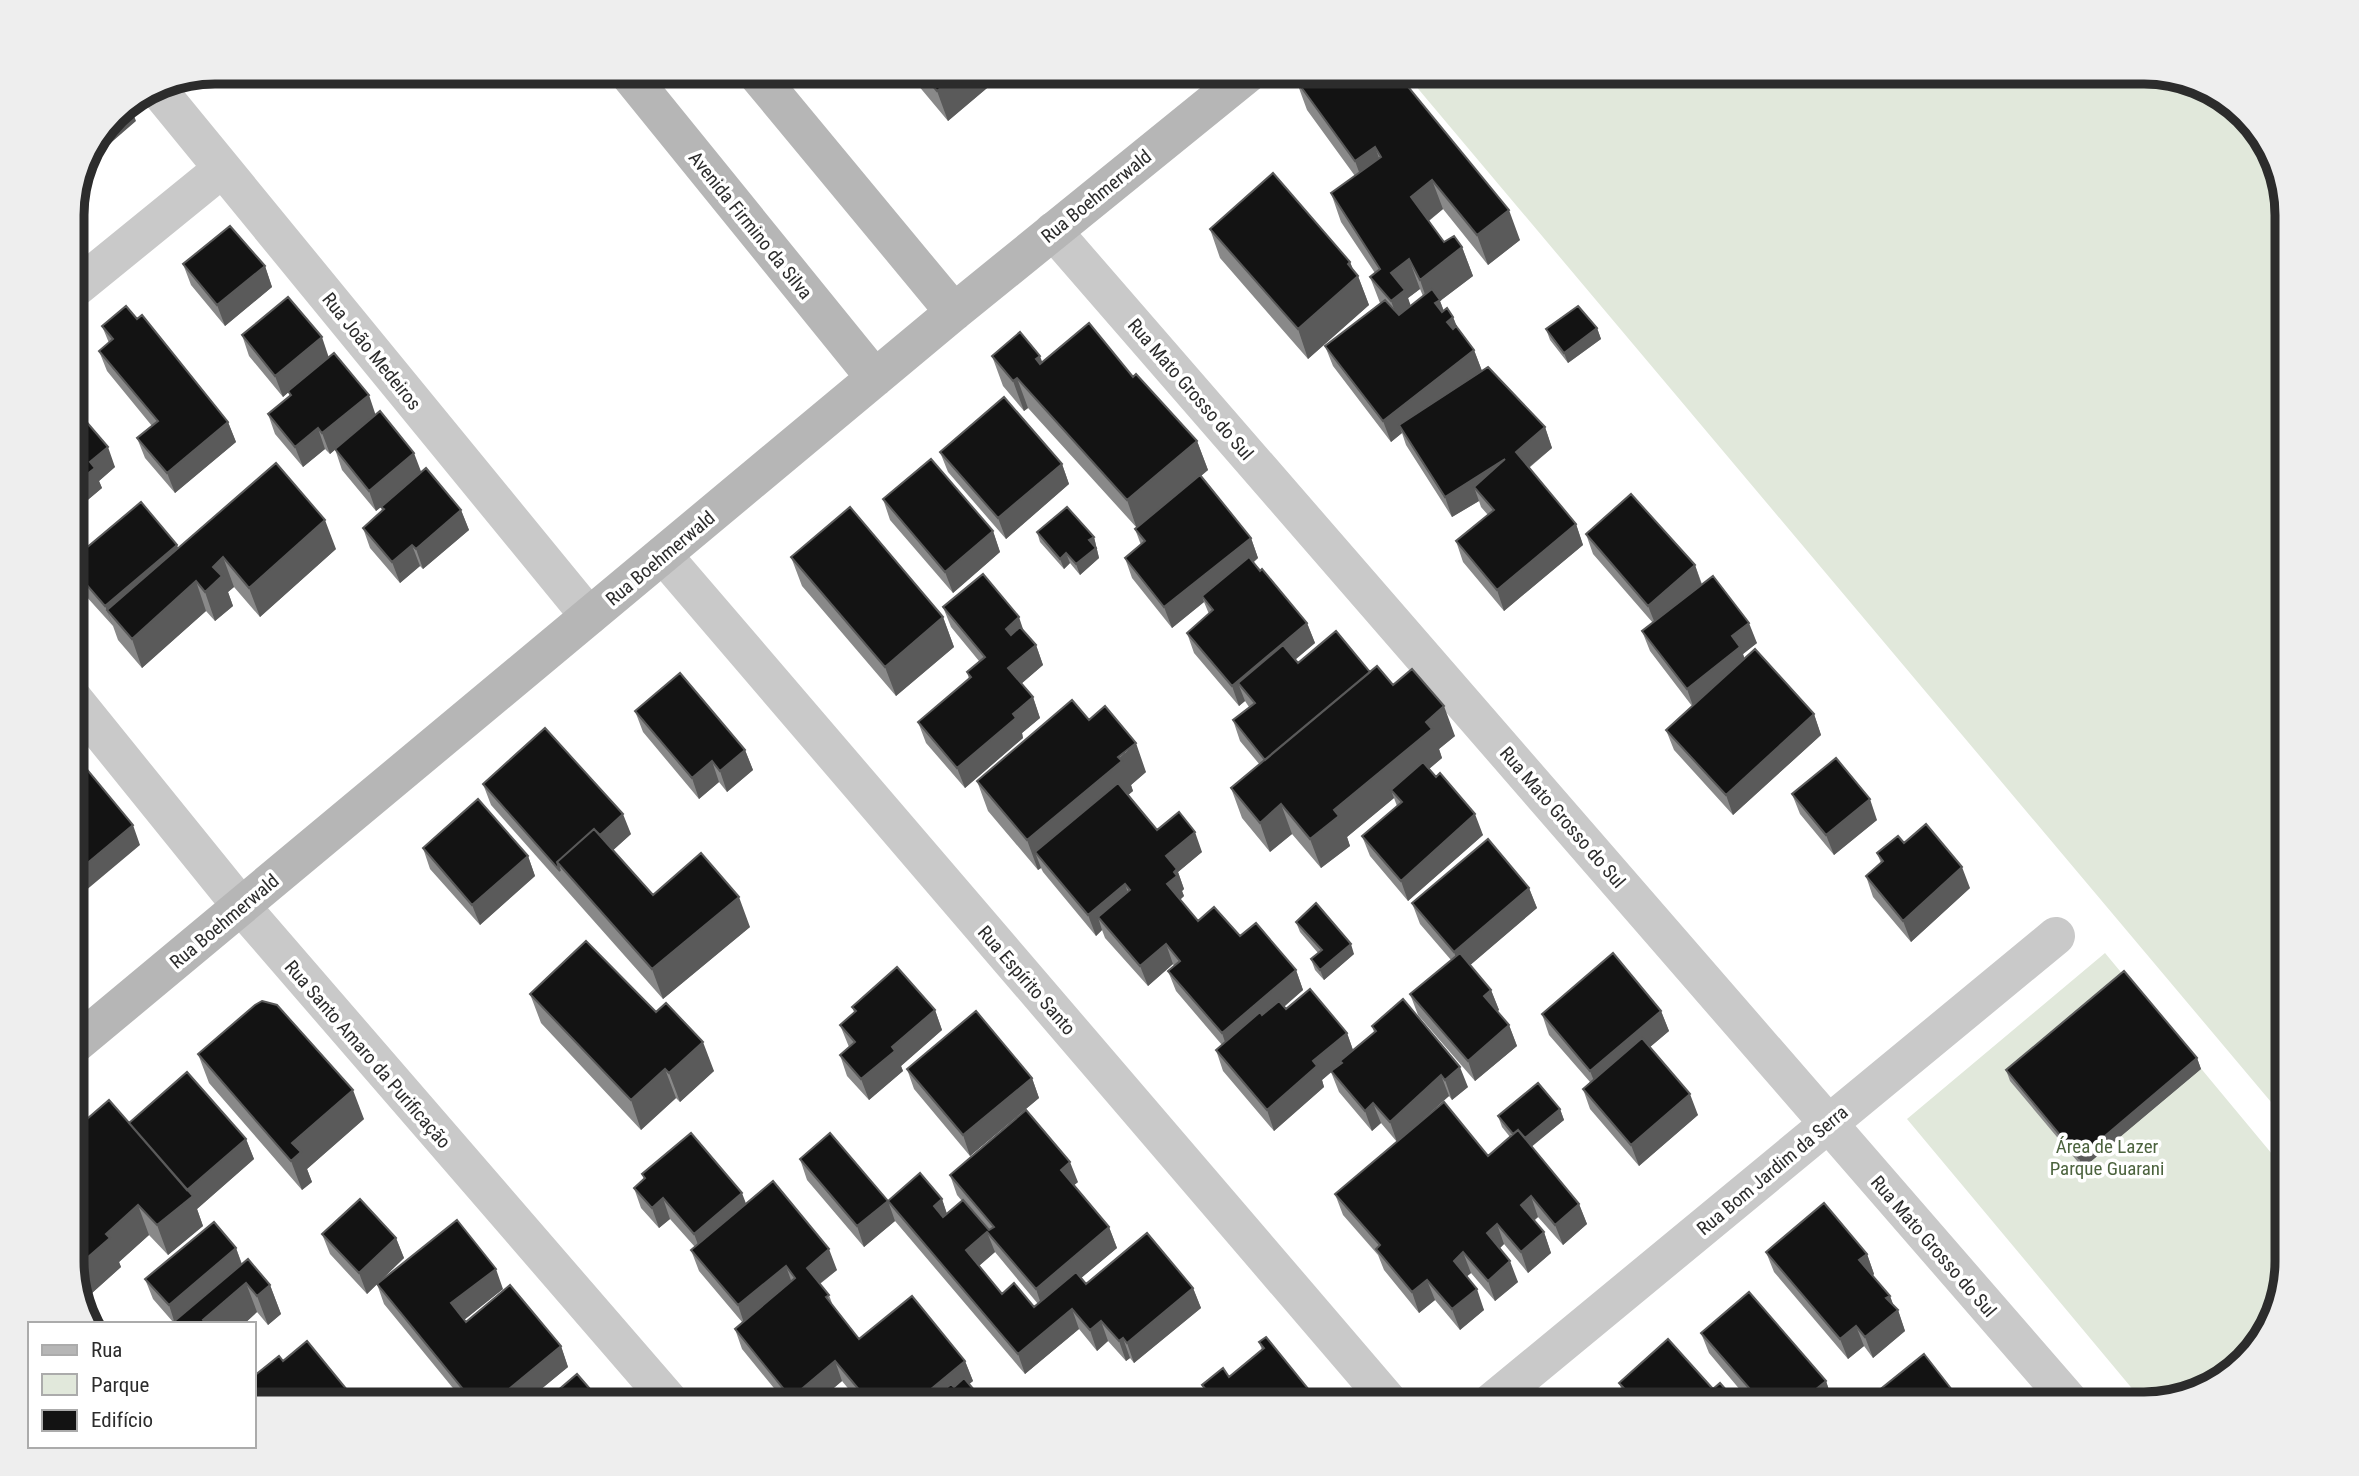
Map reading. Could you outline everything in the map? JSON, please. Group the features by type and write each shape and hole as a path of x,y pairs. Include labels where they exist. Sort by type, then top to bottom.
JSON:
{"main road":[{"name":"Avenida Firmino da Silva","path":"636,84 875,378"},
{"path":"765,84 954,312"},
{"name":"Rua Boehmerwald","path":"84,1037 954,312 1235,84"}],"street":[{"name":"Rua João Medeiros","path":"162,95 589,616"},
{"path":"84,281 222,169"},
{"name":"Rua Mato Grosso do Sul","path":"1053,231 2062,1392"},
{"name":"Rua Espírito Santo","path":"663,555 1381,1392"},
{"name":"Rua Santo Amaro da Purificação","path":"84,712 241,906 662,1392"},
{"name":"Rua Bom Jardim da Serra","path":"1503,1392 2056,936"}],"green space":[{"path":"1414,84 2161,85 2178,88 2210,102 2237,122 2248,135 2262,157 2275,206 2275,1107"},
{"name":"Área de Lazer Parque Guarani","path":"2105,953 2275,1158 2274,1278 2271,1295 2257,1327 2237,1354 2210,1374 2178,1388 2135,1392 1907,1119"}],"building":[{"path":"931,84 945,84 937,91"},
{"path":"1299,84 1406,84 1509,210 1477,235 1432,180 1411,197 1444,242 1454,236 1462,247 1420,280 1409,259 1391,273 1405,290 1391,301 1370,277 1380,269 1331,193 1381,157 1375,147 1355,161"},
{"path":"1273,173 1350,262 1348,264 1358,276 1298,329 1210,229"},
{"path":"230,226 265,266 217,305 183,264"},
{"path":"1432,289 1440,300 1435,303 1442,312 1447,308 1453,317 1447,322 1453,329 1456,326 1474,350 1383,421 1325,346 1385,300 1399,315"},
{"path":"288,297 322,337 275,376 242,335"},
{"path":"126,306 137,319 142,315 228,422 167,473 137,438 158,421 99,351 113,339 102,326"},
{"path":"1578,306 1597,328 1564,353 1546,329"},
{"path":"1089,323 1133,377 1136,374 1197,441 1127,500 1017,378 1013,381 992,356 1020,332 1040,356 1036,359 1040,364"},
{"path":"334,353 369,395 322,433 318,428 295,447 268,414 291,395 288,391"},
{"path":"1488,367 1545,427 1516,452 1576,524 1497,590 1456,541 1494,510 1474,487 1505,459 1445,497 1399,425"},
{"path":"1004,397 1062,464 998,518 940,452"},
{"path":"380,411 414,453 369,491 335,449"},
{"path":"84,419 108,447 90,462 95,468 84,477"},
{"path":"931,459 993,531 945,572 883,499"},
{"path":"276,463 325,520 249,588 223,557 213,567 222,576 205,592 196,581 132,639 107,610"},
{"path":"426,468 461,510 416,549 412,545 392,562 363,528 384,509 381,507"},
{"path":"1200,475 1251,538 1164,607 1125,558 1145,541 1135,529"},
{"path":"1631,494 1695,565 1648,606 1586,534"},
{"path":"141,502 177,545 105,606 84,582 84,550"},
{"path":"850,507 943,617 885,667 791,557"},
{"path":"1067,507 1094,537 1089,540 1096,548 1076,564 1066,553 1060,559 1037,532"},
{"path":"1249,557 1307,623 1232,686 1187,633 1213,610 1202,596"},
{"path":"983,574 1019,617 1006,629 1011,635 1020,627 1036,645 1008,668 1033,697 1013,714 1016,718 957,768 918,722 971,677 967,672 985,657 943,607"},
{"path":"1713,576 1749,623 1732,636 1740,647 1687,689 1642,631"},
{"path":"1336,631 1370,672 1265,760 1233,720 1255,703 1238,683 1283,645 1298,663"},
{"path":"1755,649 1814,714 1726,795 1666,730"},
{"path":"1377,666 1393,685 1412,669 1444,706 1426,722 1432,729 1334,810 1339,816 1310,839 1281,804 1260,823 1231,788"},
{"path":"680,673 745,750 720,771 712,761 692,778 635,711"},
{"path":"1072,700 1089,720 1105,706 1136,743 1118,757 1122,761 1027,840 977,781"},
{"path":"545,728 623,814 600,835 594,829 557,862 560,871 483,784"},
{"path":"1836,758 1870,799 1826,835 1792,794"},
{"path":"1423,762 1436,777 1440,773 1475,814 1401,881 1362,836 1402,802 1391,790"},
{"path":"84,766 133,825 84,866"},
{"path":"1118,783 1157,830 1179,812 1195,832 1166,856 1177,869 1174,872 1177,876 1167,884 1198,921 1214,907 1240,936 1256,923 1296,970 1222,1033 1168,971 1180,961 1166,944 1140,966 1098,917 1130,890 1125,884 1088,915 1035,852"},
{"path":"478,799 528,856 472,905 423,848"},
{"path":"1926,824 1962,867 1903,921 1866,876 1883,861 1877,853 1898,836 1904,843"},
{"path":"594,829 653,895 701,853 739,897 652,969 557,862"},
{"path":"1488,839 1529,888 1454,952 1412,903"},
{"path":"1316,903 1351,944 1320,970 1311,959 1322,950 1296,922"},
{"path":"586,941 656,1012 666,1003 703,1042 669,1073 665,1069 631,1100 530,994"},
{"path":"1460,953 1491,990 1484,996 1509,1025 1468,1061 1410,994"},
{"path":"1613,953 1661,1011 1590,1071 1542,1014"},
{"path":"897,967 935,1010 892,1047 895,1051 861,1079 840,1055 855,1042 840,1025 856,1011 852,1007"},
{"path":"2124,971 2197,1058 2079,1158 2006,1070"},
{"path":"1310,989 1347,1033 1313,1061 1317,1066 1267,1110 1216,1050 1260,1012 1262,1015 1279,1001 1286,1009"},
{"path":"1403,999 1460,1067 1445,1080 1441,1075 1390,1122 1373,1103 1365,1111 1331,1071 1376,1031 1372,1026"},
{"path":"262,1001 277,1005 353,1090 292,1143 301,1152 291,1161 198,1054"},
{"path":"976,1011 1032,1078 963,1135 907,1069"},
{"path":"1642,1038 1690,1094 1631,1145 1583,1089"},
{"path":"187,1072 246,1139 187,1190 129,1123"},
{"path":"1538,1083 1560,1109 1525,1138 1518,1130 1513,1134 1498,1116"},
{"path":"109,1100 193,1196 157,1225 138,1205 106,1234 110,1238 84,1261 84,1122"},
{"path":"1444,1102 1488,1156 1518,1130 1579,1204 1555,1225 1531,1196 1521,1205 1544,1232 1521,1252 1497,1224 1487,1233 1510,1261 1488,1281 1463,1252 1454,1261 1477,1289 1452,1309 1427,1280 1412,1292 1376,1249 1380,1245 1335,1194"},
{"path":"1026,1110 1070,1162 1061,1170 1109,1227 1036,1289 987,1232 966,1250 1002,1294 1014,1283 1034,1307 1076,1272 1086,1284 1147,1233 1193,1288 1127,1343 1123,1338 1119,1341 1101,1321 1090,1330 1072,1309 1018,1354 888,1201 920,1173 942,1199 934,1206 943,1217 963,1200 989,1230 994,1227 950,1175"},
{"path":"691,1133 742,1193 694,1234 663,1198 652,1208 634,1188 645,1178 642,1174"},
{"path":"830,1133 888,1201 857,1226 800,1159"},
{"path":"773,1181 829,1249 807,1268 859,1339 912,1296 965,1361 928,1392 861,1392 835,1361 798,1392 786,1392 735,1329 795,1278 786,1266 738,1305 691,1250"},
{"path":"360,1199 396,1238 359,1273 322,1234"},
{"path":"1824,1203 1867,1254 1859,1260 1890,1296 1886,1298 1898,1310 1865,1337 1856,1326 1840,1339 1766,1252"},
{"path":"457,1220 496,1269 451,1303 466,1322 510,1285 561,1346 505,1392 465,1392 377,1284"},
{"path":"214,1222 236,1248 169,1305 145,1279"},
{"path":"248,1259 270,1285 257,1296 246,1283 203,1320 204,1322 173,1322"},
{"path":"1749,1292 1826,1381 1813,1392 1753,1392 1701,1333"},
{"path":"1266,1337 1311,1392 1208,1392 1202,1385 1223,1368 1229,1377 1264,1348 1259,1342"},
{"path":"1668,1339 1713,1389 1720,1383 1727,1391 1628,1392 1619,1383"},
{"path":"307,1341 348,1391 256,1392 256,1374 279,1356 283,1361"},
{"path":"1924,1354 1954,1392 1877,1392"},
{"path":"577,1374 593,1392 556,1392"},
{"path":"964,1378 976,1392 942,1392 951,1384 954,1387"}]}
